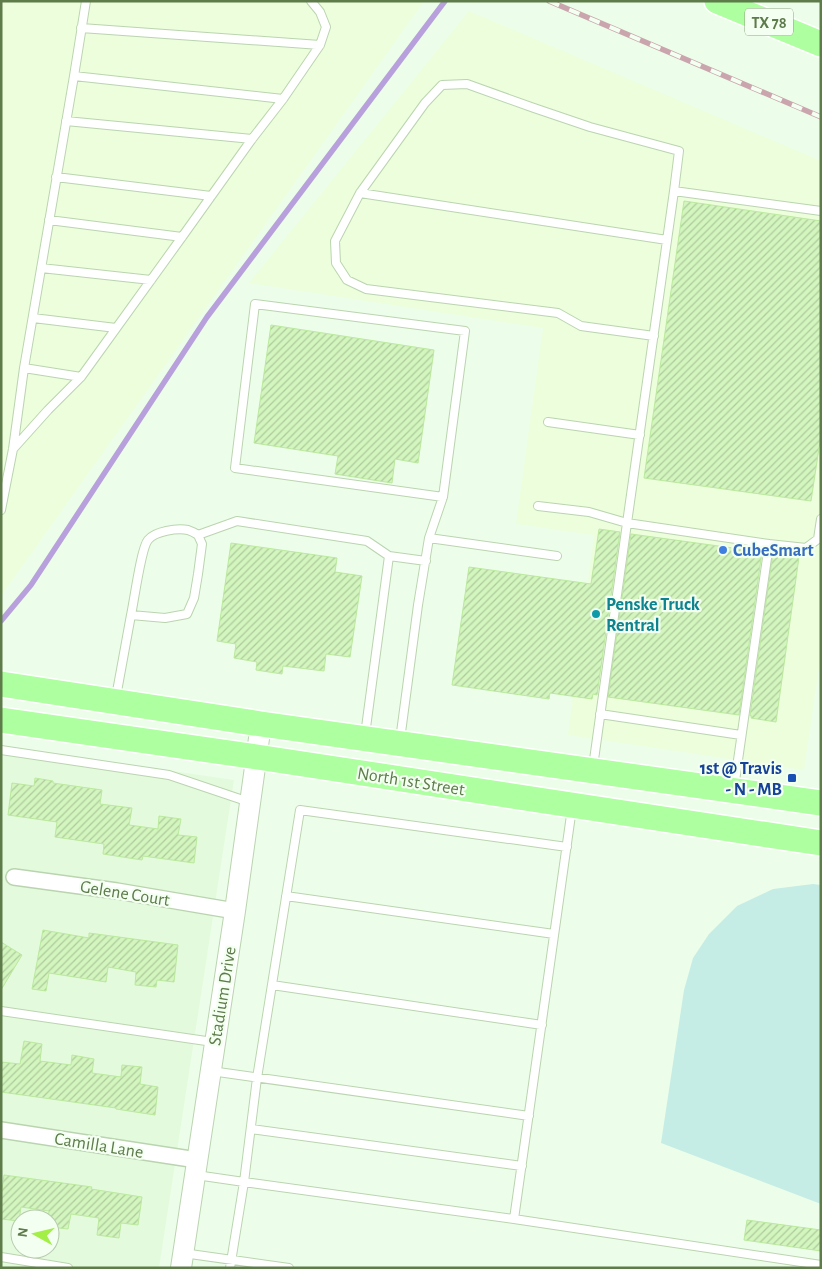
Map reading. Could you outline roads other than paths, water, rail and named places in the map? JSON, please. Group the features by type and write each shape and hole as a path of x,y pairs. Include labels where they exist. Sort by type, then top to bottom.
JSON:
{"main road":[{"name":"TX 78","path":"717,1 821,44"},
{"name":"North 1st Street","path":"1,684 261,724 821,803"},
{"path":"1,713 98,713 109,708 115,702"},
{"name":"North 1st Street","path":"1,720 257,757 821,844"}],"street":[{"name":"Stadium Drive","path":"182,1260 235,911 261,724"},
{"name":"Gelene Court","path":"14,876 235,911"},
{"name":"Camilla Lane","path":"1,1130 196,1167"}],"lane":[{"path":"1,510 13,449 24,368 86,1"},
{"path":"13,449 81,376 320,46 326,27 320,12 311,1"},
{"path":"81,28 320,46"},
{"path":"74,76 283,99"},
{"path":"592,771 654,336 679,151 590,126 467,84 442,85 425,103 360,193 335,241 336,263 347,280 366,289 558,313 581,326 654,336"},
{"path":"66,121 252,139"},
{"path":"56,177 211,196"},
{"path":"674,190 821,211"},
{"path":"360,193 667,240"},
{"path":"49,220 182,237"},
{"path":"41,268 151,280"},
{"path":"399,744 418,605 430,538 443,497 465,331 255,304 235,468 443,497"},
{"path":"33,318 116,328"},
{"path":"24,368 81,376"},
{"path":"548,422 640,435"},
{"path":"538,506 589,512 627,523 806,548 818,538 821,519"},
{"path":"198,535 237,521 367,541 389,556 426,561"},
{"path":"115,702 131,615 142,557 147,540 158,532 188,530 198,535 202,544 197,582 194,598 187,614 166,618 131,615"},
{"path":"430,538 557,556"},
{"path":"734,791 769,544"},
{"path":"365,739 389,556"},
{"path":"600,714 742,735"},
{"path":"1,750 169,775 250,802"},
{"path":"514,1219 572,806"},
{"path":"231,1264 300,810 567,847"},
{"path":"286,896 554,934"},
{"path":"272,985 542,1025"},
{"path":"1,1011 215,1042"},
{"path":"211,1071 529,1116"},
{"path":"251,1129 522,1166"},
{"path":"196,1167 244,1182 514,1219 802,1265 821,1265"},
{"path":"1,1257 68,1268"},
{"path":"182,1260 289,1268"}],"waterway":[{"path":"1,621 31,585 207,317 445,1"}],"railway":[{"path":"549,1 821,117"}],"place":[{"name":"CubeSmart","path":"723,550"},
{"name":"Penske Truck Rentral","path":"596,614"},
{"name":"1st @ Travis - N - MB","path":"792,778"}]}
